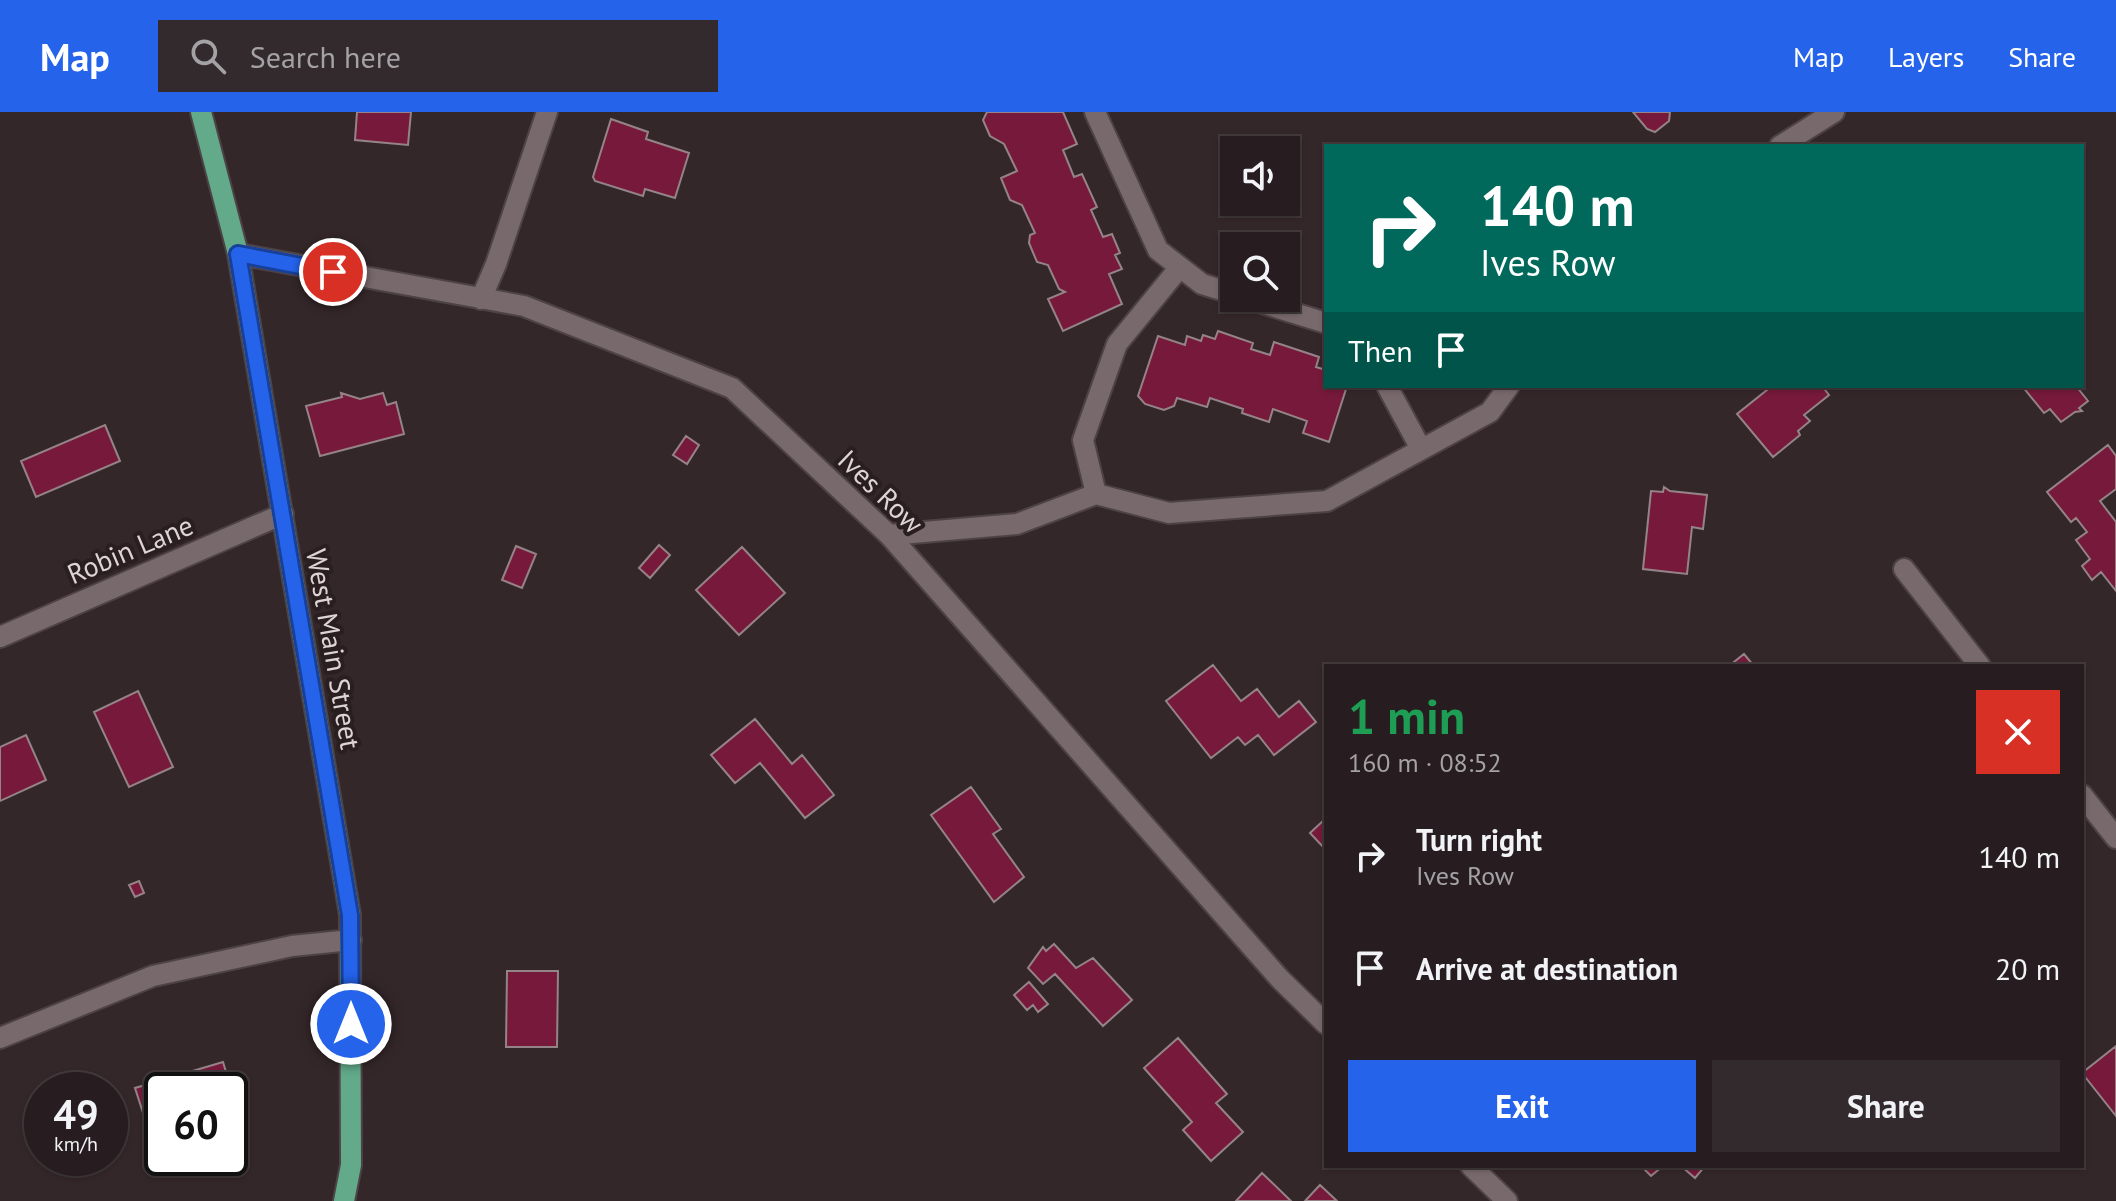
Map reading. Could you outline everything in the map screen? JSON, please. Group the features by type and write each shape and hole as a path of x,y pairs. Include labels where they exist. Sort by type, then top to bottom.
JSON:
{"main road":[{"name":"West Main Street","path":"201,112 238,254 350,915 351,1165 344,1201"}],"street":[{"path":"481,299 496,264 547,112"},
{"path":"1095,112 1158,250 1202,284 1220,290"},
{"path":"1783,144 1834,112"},
{"name":"Ives Row","path":"238,254 524,306 732,388 889,535 1280,979 1324,1022"},
{"path":"1096,494 1083,440 1117,344 1180,267"},
{"path":"1291,312 1324,322"},
{"path":"1388,388 1421,449"},
{"path":"889,535 1017,524 1096,494 1169,513 1327,501 1490,412 1508,388"},
{"name":"Robin Lane","path":"0,637 283,514"},
{"path":"1904,569 1978,664"},
{"path":"2084,798 2116,838"},
{"path":"0,1038 153,976 292,946 351,940"},
{"path":"1473,1168 1507,1201"}],"building":[{"path":"357,112 411,112 408,145 355,140"},
{"path":"987,112 1063,112 1077,144 1063,150 1074,177 1082,174 1097,207 1091,210 1103,237 1112,234 1120,253 1115,255 1122,269 1109,274 1122,304 1063,331 1048,299 1065,292 1059,289 1048,265 1037,262 1029,243 1030,235 1035,233 1022,205 1010,200 1001,178 1017,171 1004,144 990,136 983,120"},
{"path":"1633,112 1670,112 1669,121 1655,132 1647,129"},
{"path":"611,119 648,132 646,139 689,153 675,198 645,189 643,196 595,181 593,177"},
{"path":"1218,331 1253,343 1251,349 1270,355 1274,342 1319,357 1316,367 1324,369 1324,388 1346,388 1329,442 1303,433 1307,421 1273,409 1269,422 1210,398 1207,407 1177,398 1174,406 1164,410 1145,404 1138,396 1158,336 1185,345 1187,336 1201,341 1203,335 1215,339"},
{"path":"1770,388 1824,388 1829,395 1804,415 1810,421 1798,431 1800,435 1773,457 1737,414"},
{"path":"2024,388 2078,388 2088,401 2079,408 2082,411 2061,422 2050,409 2044,413"},
{"path":"341,393 360,399 383,393 387,405 396,402 404,434 320,456 306,406 342,397"},
{"path":"105,425 120,461 36,497 21,461"},
{"path":"686,436 699,445 687,464 673,455"},
{"path":"2108,445 2116,456 2116,489 2100,501 2116,522 2116,591 2101,572 2092,580 2082,566 2090,559 2076,540 2087,532 2076,518 2071,522 2047,492"},
{"path":"1664,487 1670,491 1707,495 1703,529 1692,527 1687,574 1643,569 1651,491 1663,492"},
{"path":"659,545 670,555 650,578 639,568"},
{"path":"516,546 536,554 522,588 502,580"},
{"path":"742,547 785,593 739,635 696,590"},
{"path":"1744,654 1752,664 1732,664"},
{"path":"1213,665 1241,701 1257,689 1279,717 1299,701 1316,722 1274,755 1258,735 1245,745 1238,737 1211,758 1166,701"},
{"path":"138,691 173,767 129,787 94,712"},
{"path":"755,719 792,764 802,755 834,795 805,818 760,763 735,783 711,755"},
{"path":"26,735 46,780 0,801 0,747"},
{"path":"971,787 1001,829 993,834 1024,877 994,902 931,815"},
{"path":"1324,820 1324,848 1310,833"},
{"path":"139,881 144,893 135,897 129,885"},
{"path":"1054,944 1076,968 1093,958 1132,1000 1103,1026 1055,974 1043,984 1028,968 1043,947 1046,951"},
{"path":"507,971 558,971 557,1047 506,1047"},
{"path":"1029,982 1048,1004 1038,1012 1033,1005 1027,1010 1014,995"},
{"path":"1178,1038 1227,1094 1216,1103 1243,1132 1211,1161 1183,1130 1192,1122 1144,1068"},
{"path":"2116,1046 2116,1116 2084,1076 2084,1071"},
{"path":"223,1062 226,1072 189,1072"},
{"path":"144,1085 144,1116 135,1088"},
{"path":"1643,1168 1661,1168 1651,1176"},
{"path":"1683,1168 1703,1168 1695,1178"},
{"path":"1262,1173 1291,1201 1236,1201"},
{"path":"1320,1185 1337,1201 1305,1201"}],"route":[{"path":"333,272 238,254 350,915 351,1024"}]}
